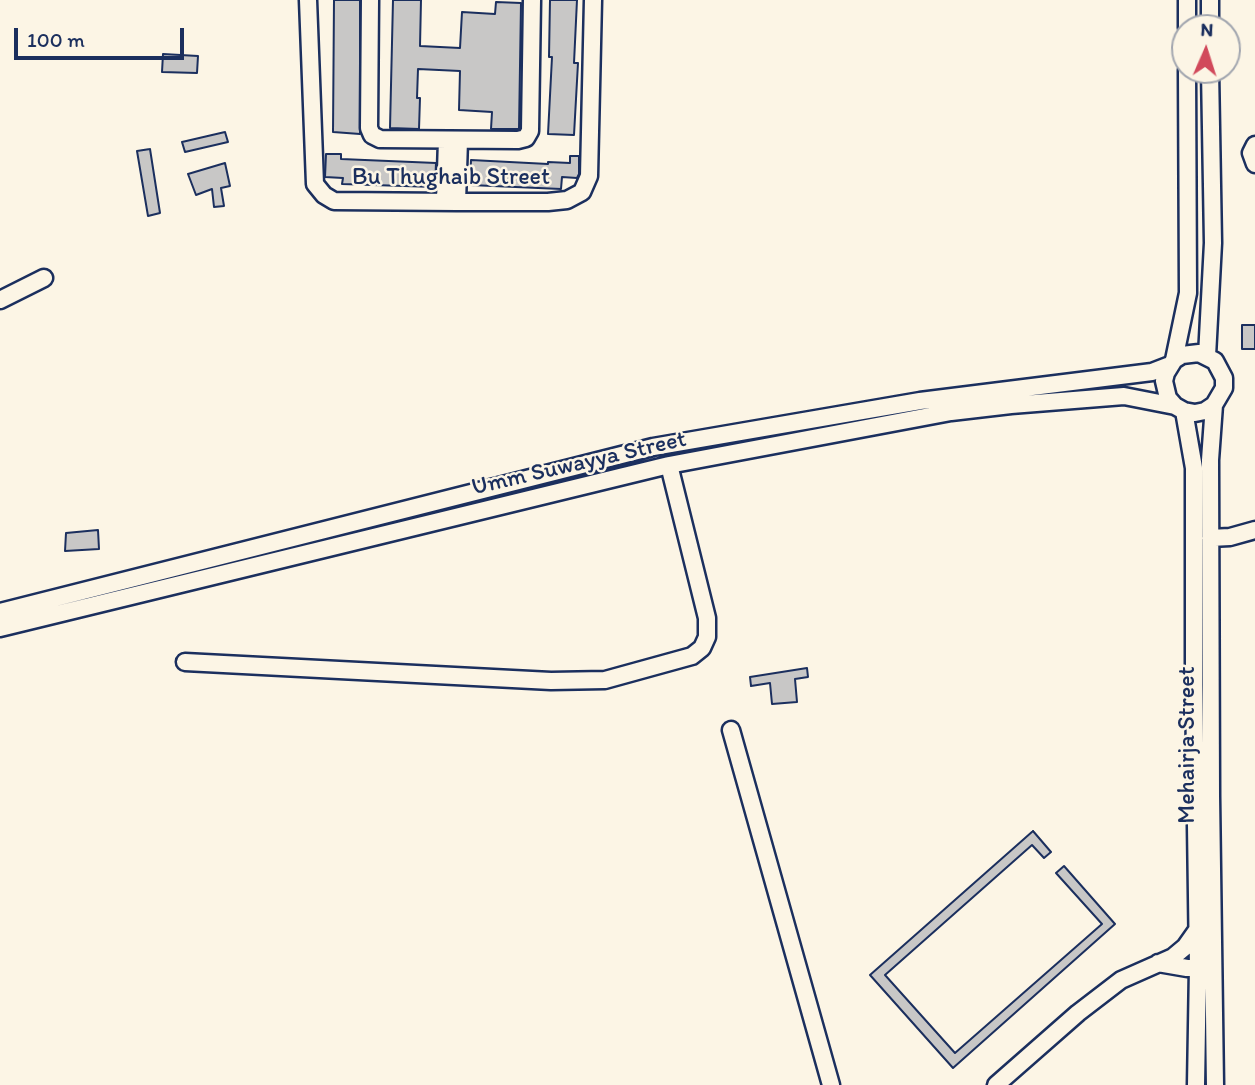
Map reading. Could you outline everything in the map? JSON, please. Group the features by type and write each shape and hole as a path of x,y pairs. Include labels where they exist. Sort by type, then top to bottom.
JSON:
{"street":[{"name":"Bu Thughaib Street","path":"308,0 315,184 324,195 334,201 451,202 548,202 567,200 582,192 589,176 593,0"},
{"path":"370,0 370,132 380,139 453,140 518,140 528,135 532,0"},
{"path":"1172,362 1190,353 1207,356 1215,361 1224,378 1220,397 1214,405 1195,413 1180,409 1165,390 1164,381 1172,362 1188,293 1187,84"},
{"path":"1207,356 1213,243 1210,84"},
{"path":"451,202 453,140"},
{"path":"1255,145 1251,153 1255,164"},
{"path":"0,300 44,278"},
{"name":"Umm Suwayya Street","path":"0,612 653,447 920,401 1152,372 1172,362"},
{"name":"Umm Suwayya Street","path":"0,628 669,465 951,412 1124,396 1180,409"},
{"name":"Mehairja Street","path":"1196,1085 1205,967 1210,428 1214,405"},
{"name":"Mehairja Street","path":"1180,409 1194,468 1197,930 1205,967 1216,1085"},
{"path":"185,662 551,681 605,680 692,656 702,648 707,637 707,618 669,465"},
{"path":"1210,538 1230,537 1255,530"},
{"path":"731,730 831,1085"},
{"path":"996,1085 1078,1013 1121,980 1173,957 1185,947 1197,930"},
{"path":"1158,963 1187,968 1205,967"}],"building":[{"path":"334,0 360,0 360,134 333,132"},
{"path":"393,0 421,0 420,46 460,48 462,12 495,14 496,2 521,3 519,129 491,129 492,112 459,110 460,71 418,69 419,129 390,128"},
{"path":"550,0 577,0 574,63 578,63 574,135 548,134 552,57 549,57"},
{"path":"163,54 198,56 197,73 162,72"},
{"path":"225,132 228,142 185,152 182,142"},
{"path":"150,149 160,213 148,216 137,151"},
{"path":"326,154 341,154 341,159 436,163 435,187 342,184 343,178 325,177"},
{"path":"570,156 579,156 579,174 577,178 562,177 561,189 470,185 471,160 548,164 570,163"},
{"path":"225,163 230,186 221,188 224,206 214,207 212,189 196,195 188,174"},
{"path":"1242,325 1255,325 1255,349 1242,349"},
{"path":"98,530 99,549 65,551 66,533"},
{"path":"807,668 808,677 795,679 797,702 772,704 770,683 751,686 750,677"},
{"path":"1033,831 1051,852 1044,858 1032,845 885,975 955,1053 1102,924 1056,873 1064,866 1115,924 953,1068 870,975"}]}
